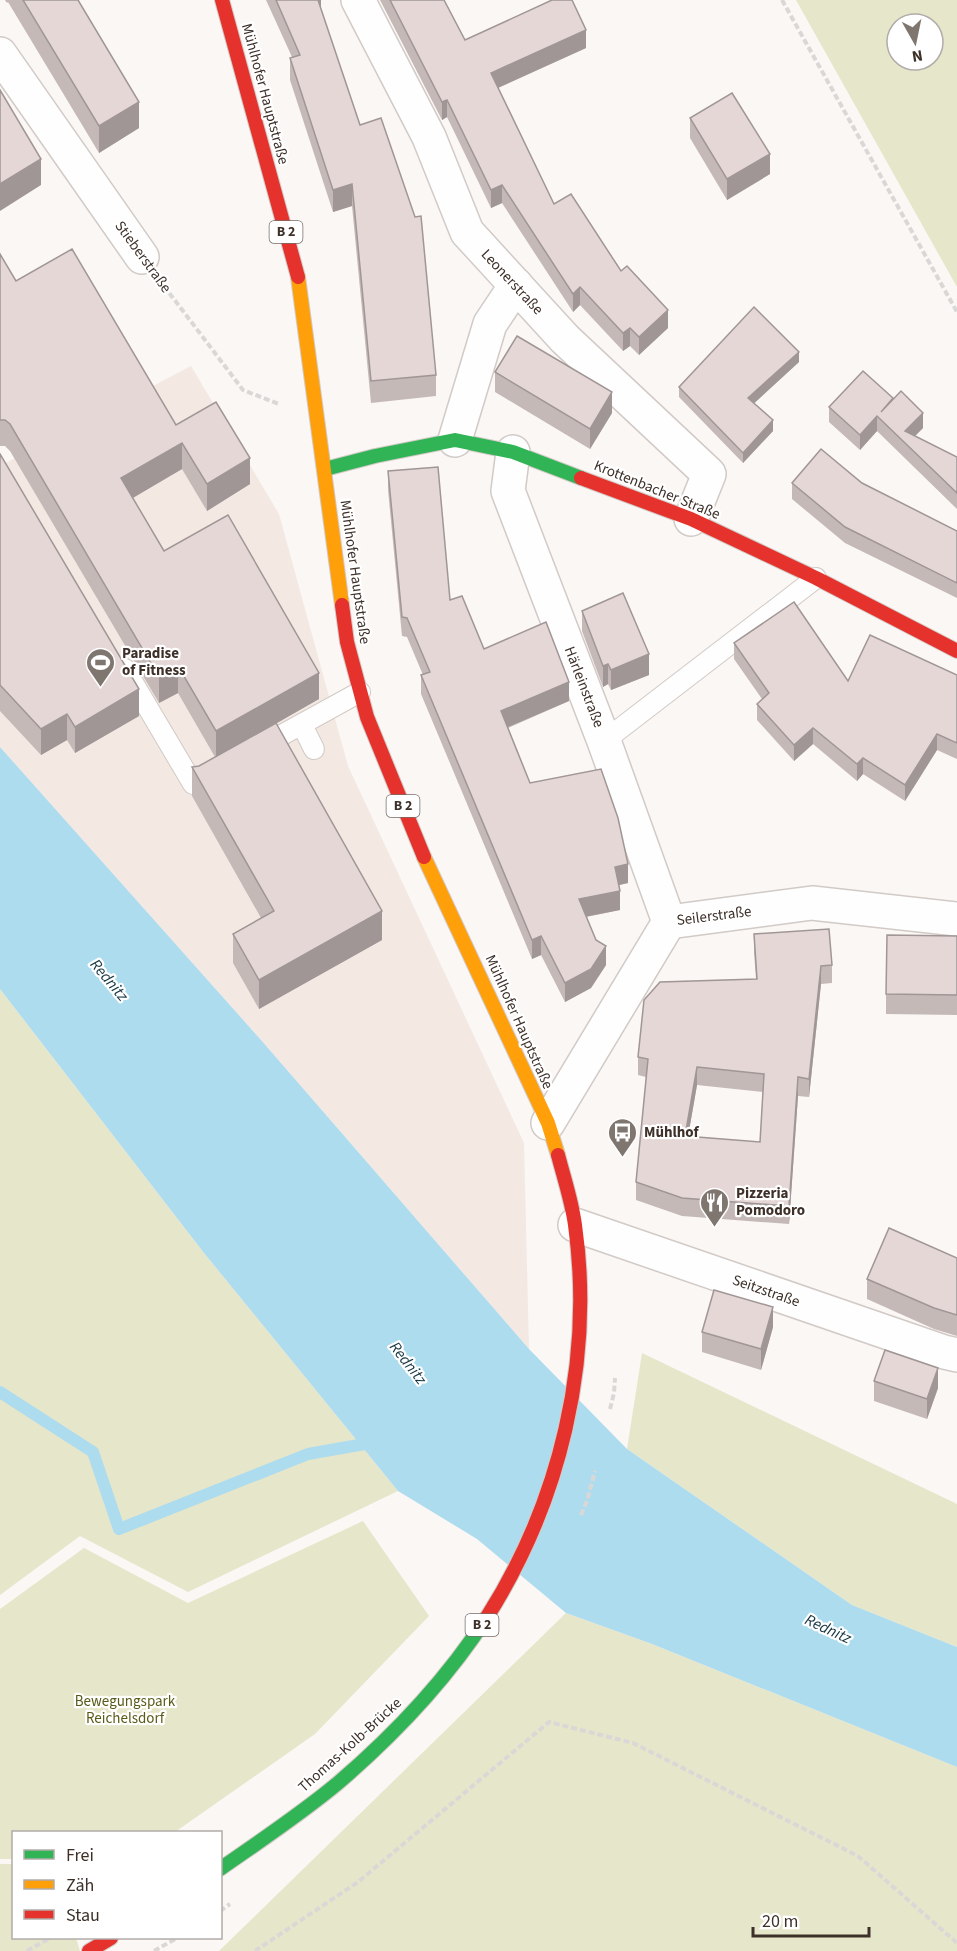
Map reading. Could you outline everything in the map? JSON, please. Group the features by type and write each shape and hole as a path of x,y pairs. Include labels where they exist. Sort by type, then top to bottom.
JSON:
{"main road":[{"name":"Mühlhofer Hauptstraße","path":"222,0 300,284 346,642 367,717 428,866 548,1123 576,1225"},
{"name":"Krottenbacher Straße","path":"325,469 375,456 455,440 513,452 691,519 816,578 957,651"},
{"name":"Thomas-Kolb-Brücke","path":"222,1868 338,1783 405,1720 448,1671 502,1593 526,1546 546,1496 563,1441 572,1401 579,1347 576,1225"},
{"path":"89,1951 109,1939"}],"street":[{"name":"Leonerstraße","path":"358,0 429,137 467,232 565,339 709,474 691,519"},
{"name":"Stieberstraße","path":"0,54 142,256"},
{"path":"455,440 490,324 516,285"},
{"name":"Härleinstraße","path":"513,452 508,491 604,741 669,922"},
{"name":"Seilerstraße","path":"548,1123 669,922 812,903 957,919"},
{"name":"Seitzstraße","path":"576,1225 933,1349 957,1355"}],"lane":[{"path":"604,741 816,578"},
{"path":"115,651 193,784 360,692"},
{"path":"302,725 314,749"}],"path":[{"path":"782,0 957,312"},
{"name":"Stieberstraße","path":"142,256 243,390 318,419"},
{"path":"255,1951 358,1882 549,1722 633,1743 858,1856 957,1944"},
{"path":"27,1951 48,1939"},
{"path":"154,1951 175,1939"}],"shaded area":[{"path":"191,366 279,514 348,766 524,1143 529,1349 261,1040 0,747 0,466"}],"green space":[{"path":"796,0 957,0 957,287"},
{"path":"0,989 204,1253 398,1491 188,1592 80,1536 0,1595"},
{"path":"642,1353 957,1504 957,1647 852,1605 627,1449"},
{"name":"Bewegungspark Reichelsdorf","path":"363,1521 429,1616 315,1734 176,1831 12,1831 12,1859 0,1859 0,1609 84,1548 188,1603"},
{"path":"566,1613 652,1644 957,1767 957,1951 219,1951"},
{"path":"0,1864 12,1864 12,1939 76,1939 80,1951 0,1951"}],"water":[{"name":"Rednitz","path":"0,747 261,1040 529,1349 627,1449 852,1605 957,1647 957,1767 652,1644 566,1613 477,1539 398,1491 204,1253 0,989"}],"building":[{"path":"23,0 78,0 139,102 99,126"},
{"path":"276,0 318,0 360,125 381,118 415,217 421,216 436,375 371,381 352,184 333,190 290,58 300,55"},
{"path":"390,0 444,0 465,40 552,0 572,0 586,30 491,73 554,204 571,194 621,271 627,266 668,310 639,337 630,328 623,333 580,287 573,294 502,185 491,190 447,100 442,102"},
{"path":"0,90 41,159 0,184"},
{"path":"732,93 770,154 727,179 690,118"},
{"path":"72,249 176,425 216,402 250,458 207,484 182,443 121,478 164,551 228,515 319,673 216,731 178,666 159,677 10,424 5,420 0,420 0,254 16,281"},
{"path":"754,307 799,352 748,398 773,420 743,453 679,387"},
{"path":"517,336 612,392 590,429 495,372"},
{"path":"863,371 893,398 881,412 901,391 923,413 905,431 957,457 957,493 877,416 860,435 829,407"},
{"path":"821,449 862,483 957,531 957,583 845,527 792,483"},
{"path":"0,454 139,689 75,727 67,714 41,729 0,685"},
{"path":"438,467 450,600 462,596 484,649 546,622 569,682 501,711 530,783 601,769 618,818 628,864 615,867 620,891 579,899 596,940 606,946 591,969 565,983 541,936 532,940 421,675 430,672 407,618 402,617 388,471"},
{"path":"623,593 649,654 611,670 608,664 603,666 582,611"},
{"path":"794,602 848,681 870,635 957,675 957,743 937,734 905,785 863,758 857,764 813,728 794,745 757,704 769,693 734,643"},
{"path":"276,723 382,911 259,980 233,934 274,911 192,767 199,766"},
{"path":"829,929 832,965 821,966 809,1079 798,1077 789,1206 682,1198 636,1182 648,1059 638,1057 644,1000 660,982 757,979 754,934","holes":["697,1067 764,1074 760,1142 685,1136"]},
{"path":"887,935 957,936 957,995 886,994"},
{"path":"889,1228 957,1258 957,1315 934,1308 867,1279"},
{"path":"714,1290 773,1307 761,1349 702,1332"},
{"path":"885,1350 938,1368 927,1399 874,1381"}],"waterway":[{"path":"0,1392 93,1452 119,1529 308,1454 376,1442"}],"traffic: fast":[{"path":"325,469 375,456 455,440 513,452 581,478"},
{"path":"222,1868 280,1827 359,1765 437,1684 487,1617"}],"traffic: slow":[{"path":"298,277 342,605"},
{"path":"424,857 548,1123 558,1155"}],"traffic: jam":[{"path":"222,0 298,277"},
{"path":"581,478 691,519 816,578 957,651"},
{"path":"342,605 347,642 367,717 424,857"},
{"path":"487,1617 513,1573 552,1478 566,1429 575,1378 580,1327 580,1276 574,1216 558,1155"},
{"path":"89,1951 109,1939"}],"place":[{"name":"Paradise of Fitness","path":"101,688"},
{"name":"Mühlhof","path":"623,1158"},
{"name":"Pizzeria Pomodoro","path":"715,1228"}]}
